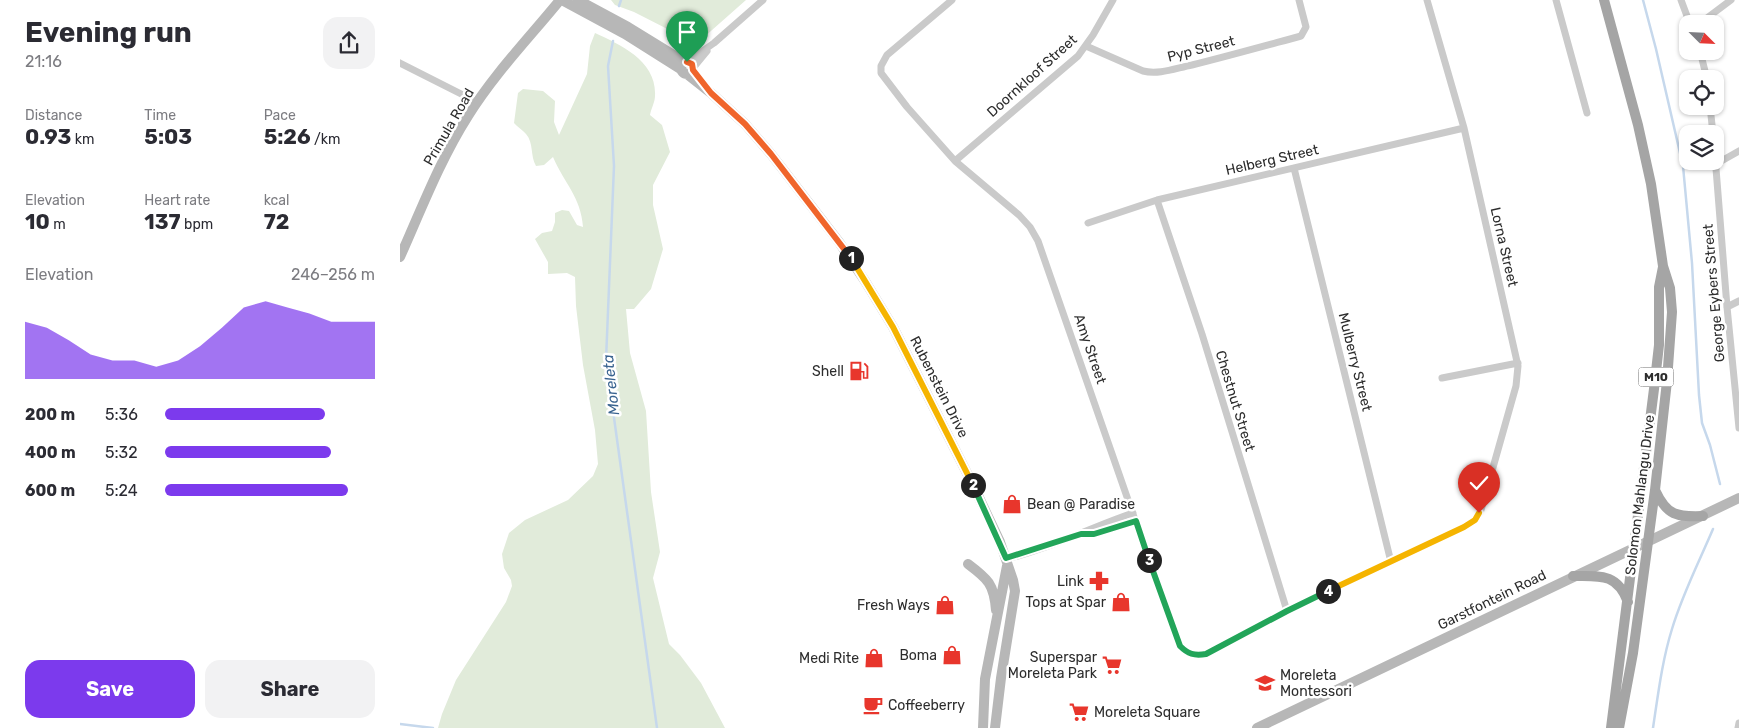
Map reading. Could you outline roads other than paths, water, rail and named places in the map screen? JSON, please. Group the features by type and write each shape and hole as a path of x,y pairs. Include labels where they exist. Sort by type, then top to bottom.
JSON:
{"main road":[{"name":"Solomon Mahlangu Drive","path":"1604,0 1638,125 1651,184 1664,266 1670,288 1672,312 1667,381 1655,490 1633,653 1619,728"},
{"name":"Solomon Mahlangu Drive","path":"1611,728 1654,389 1659,345 1659,287 1664,266"},
{"path":"1655,490 1661,504 1672,512 1687,517 1704,516"},
{"path":"1573,576 1607,578 1620,586 1628,603"}],"street":[{"name":"Rubenstein Drive","path":"561,0 688,68"},
{"name":"Primula Road","path":"400,257 450,146 477,102 561,0"},
{"name":"Rubenstein Drive","path":"578,0 628,27 688,68 711,93 745,124 771,154 828,228 865,281 893,327 974,487 1013,580 1015,591 995,728"},
{"path":"688,68 763,0"},
{"name":"Amy Street","path":"952,0 883,59 881,73 955,161 1019,215 1030,227 1038,241 1180,646 1189,654 1199,656 1206,654"},
{"name":"Doornkloof Street","path":"955,161 1078,56 1113,0"},
{"name":"Pyp Street","path":"1086,46 1142,72 1154,73 1231,56 1301,36 1306,27 1299,0"},
{"name":"Lorna Street","path":"1206,654 1287,611 1472,522 1478,516 1516,386 1518,363 1464,128 1427,0"},
{"path":"1556,0 1587,113"},
{"path":"1680,0 1686,15"},
{"path":"1712,15 1731,0"},
{"path":"400,63 477,102"},
{"name":"Helberg Street","path":"1088,223 1157,200 1464,128"},
{"path":"1724,159 1739,151"},
{"name":"Mulberry Street","path":"1294,168 1391,562"},
{"name":"George Eybers Street","path":"1716,170 1739,428"},
{"name":"Chestnut Street","path":"1157,200 1202,334 1287,611"},
{"path":"1727,307 1739,301"},
{"path":"1442,378 1518,363"},
{"name":"Garstfontein Road","path":"1257,728 1739,498"},
{"path":"983,728 985,679 1007,562 1081,534 1102,523 1133,513"},
{"path":"1081,534 1094,534 1136,521"},
{"path":"968,564 987,579 992,587 995,596 997,621"},
{"path":"1738,728 1739,723"}],"waterway":[{"name":"Moreleta","path":"619,6 621,0"},
{"path":"1643,0 1683,166 1692,263 1702,423 1720,484"},
{"name":"Moreleta","path":"613,41 608,66 614,166 606,360 657,728"},
{"path":"1653,728 1663,666 1672,629 1713,529"},
{"path":"400,724 433,728"}],"place":[{"name":"Shell","path":"859,371"},
{"name":"Bean @ Paradise","path":"1012,504"},
{"name":"Link","path":"1099,581"},
{"name":"Tops at Spar","path":"1121,602"},
{"name":"Fresh Ways","path":"945,605"},
{"name":"Boma","path":"952,655"},
{"name":"Medi Rite","path":"874,658"},
{"name":"Superspar Moreleta Park","path":"1112,665"},
{"name":"Moreleta Montessori","path":"1265,683"},
{"name":"Coffeeberry","path":"873,705"},
{"name":"Moreleta Square","path":"1079,712"}]}
